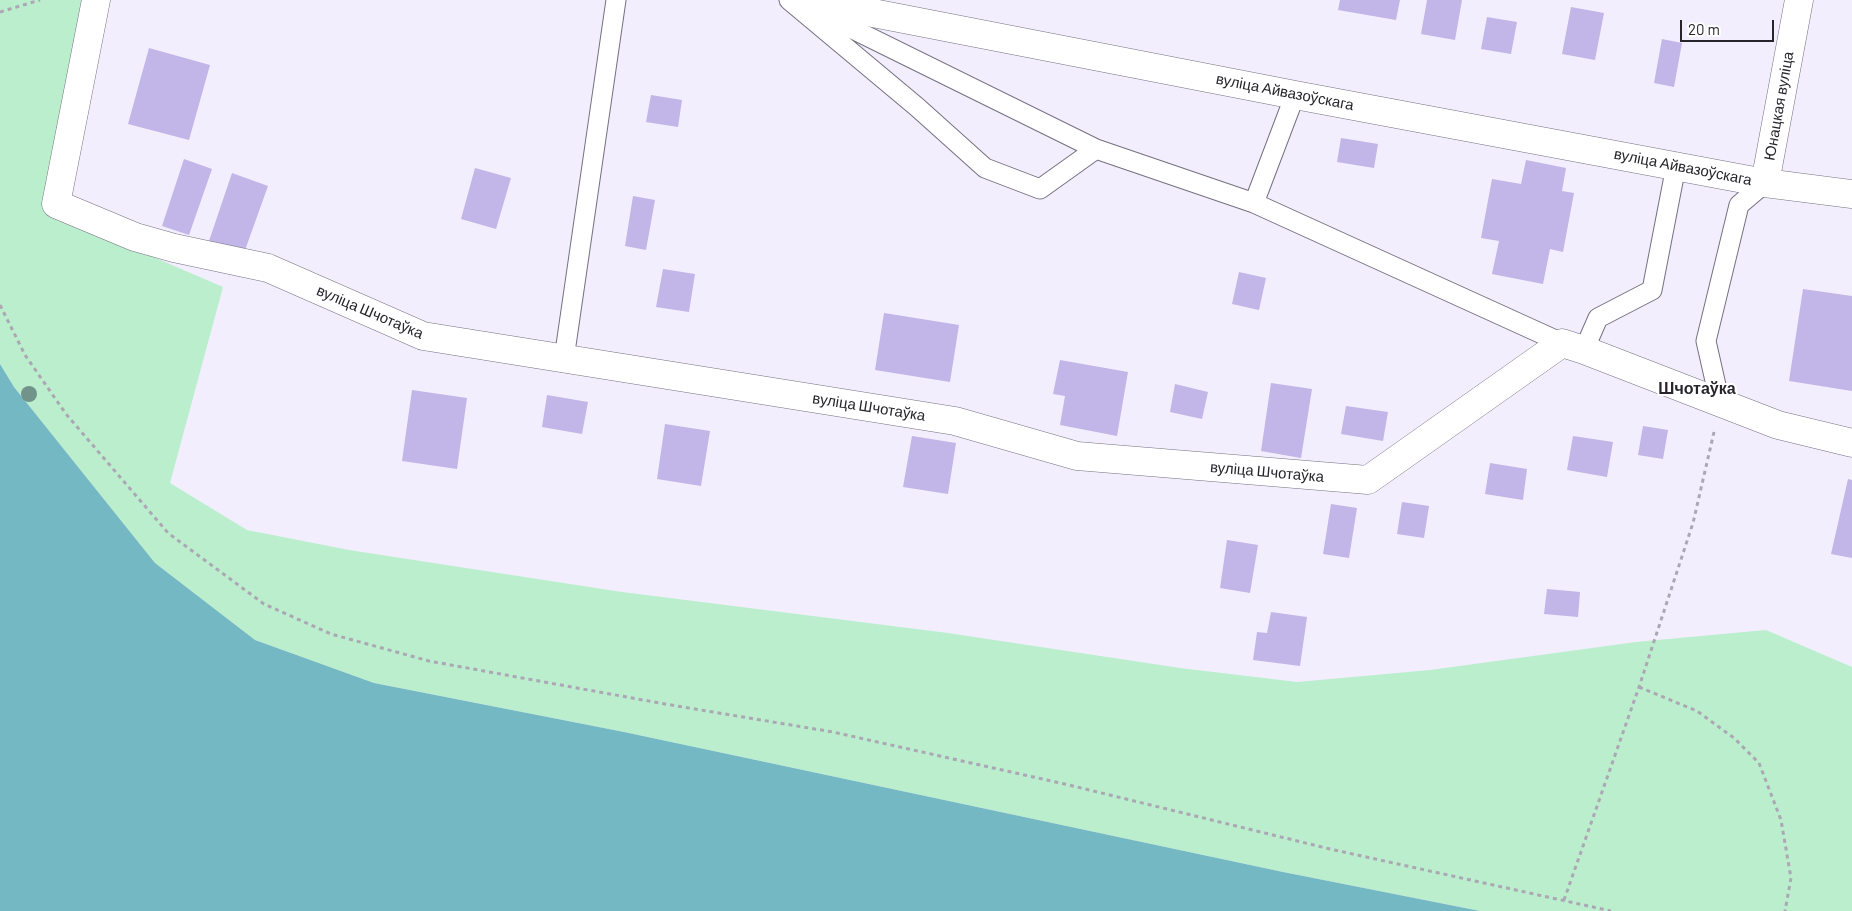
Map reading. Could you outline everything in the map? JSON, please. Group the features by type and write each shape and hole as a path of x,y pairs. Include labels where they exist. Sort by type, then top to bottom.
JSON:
{"street":[{"name":"вуліца Шчотаўка","path":"96,0 56,204 135,236 174,248 268,268 423,336 955,421 1077,456 1368,480 1573,346"},
{"name":"вуліца Айвазоўскага","path":"806,0 1295,95 1765,183"},
{"name":"Юнацкая вуліца","path":"1765,183 1799,0"},
{"path":"1765,183 1852,194"},
{"path":"1573,346 1778,425 1852,443"}],"lane":[{"path":"564,360 616,0"},
{"path":"791,0 917,107 985,168 1040,189 1096,149"},
{"path":"791,0 1096,149 1254,203 1573,346 1598,318 1652,290 1676,166"},
{"path":"1254,203 1295,95"},
{"path":"1720,402 1706,341 1739,205 1765,183"}],"path":[{"path":"0,12 40,0"},
{"path":"0,305 25,355 66,414 168,533 264,604 331,634 429,661 665,704 833,732 1068,784 1330,849 1611,911"},
{"path":"1564,900 1639,687 1693,523 1720,402"},
{"path":"1639,687 1697,711 1734,738 1759,763 1781,820 1791,878 1784,911"}],"green space":[{"path":"0,0 85,0 44,210 223,287 170,483 247,530 349,550 622,592 948,633 1180,668 1297,682 1430,670 1636,642 1766,630 1852,667 1852,911 1480,911 1283,872 624,732 374,683 255,640 155,563 14,387 0,364"}],"water":[{"path":"0,364 14,387 155,563 255,640 374,683 624,732 1283,872 1480,911 0,911"}],"building":[{"path":"1340,0 1400,0 1396,20 1338,10"},
{"path":"1427,0 1462,0 1455,40 1421,34"},
{"path":"1571,7 1604,13 1595,60 1562,54"},
{"path":"1487,17 1517,22 1511,54 1481,49"},
{"path":"1662,39 1682,43 1674,87 1654,83"},
{"path":"149,48 210,65 189,140 128,124"},
{"path":"651,95 682,100 678,127 646,122"},
{"path":"1341,138 1378,144 1374,168 1337,162"},
{"path":"184,159 212,169 189,235 162,226"},
{"path":"1526,160 1566,168 1562,191 1574,193 1563,252 1550,249 1543,284 1492,274 1499,241 1481,238 1492,179 1521,184"},
{"path":"475,168 511,178 496,229 461,219"},
{"path":"232,173 268,186 244,253 209,241"},
{"path":"633,196 655,200 646,250 625,246"},
{"path":"663,269 695,274 689,312 656,307"},
{"path":"1239,272 1266,278 1259,310 1232,304"},
{"path":"1803,289 1852,296 1852,391 1789,381"},
{"path":"884,313 959,325 950,382 875,370"},
{"path":"1060,360 1128,372 1117,436 1060,425 1065,396 1053,394"},
{"path":"1271,383 1312,389 1301,458 1261,451"},
{"path":"1175,384 1208,392 1202,419 1170,412"},
{"path":"412,390 467,398 457,469 402,461"},
{"path":"547,395 588,402 582,434 542,427"},
{"path":"1346,406 1388,412 1383,441 1341,434"},
{"path":"665,424 710,431 701,486 657,479"},
{"path":"1643,426 1668,430 1663,459 1638,455"},
{"path":"912,436 956,443 948,494 903,487"},
{"path":"1573,436 1613,442 1607,477 1567,470"},
{"path":"1490,463 1527,469 1523,500 1485,494"},
{"path":"1848,479 1852,480 1852,558 1831,554"},
{"path":"1402,502 1429,506 1424,538 1397,534"},
{"path":"1331,504 1357,508 1349,558 1323,554"},
{"path":"1227,540 1258,545 1250,593 1220,588"},
{"path":"1547,589 1580,592 1578,617 1544,614"},
{"path":"1271,612 1307,617 1300,666 1253,660 1257,632 1267,633"}],"district":[{"name":"Шчотаўка","path":"1697,389"}]}
